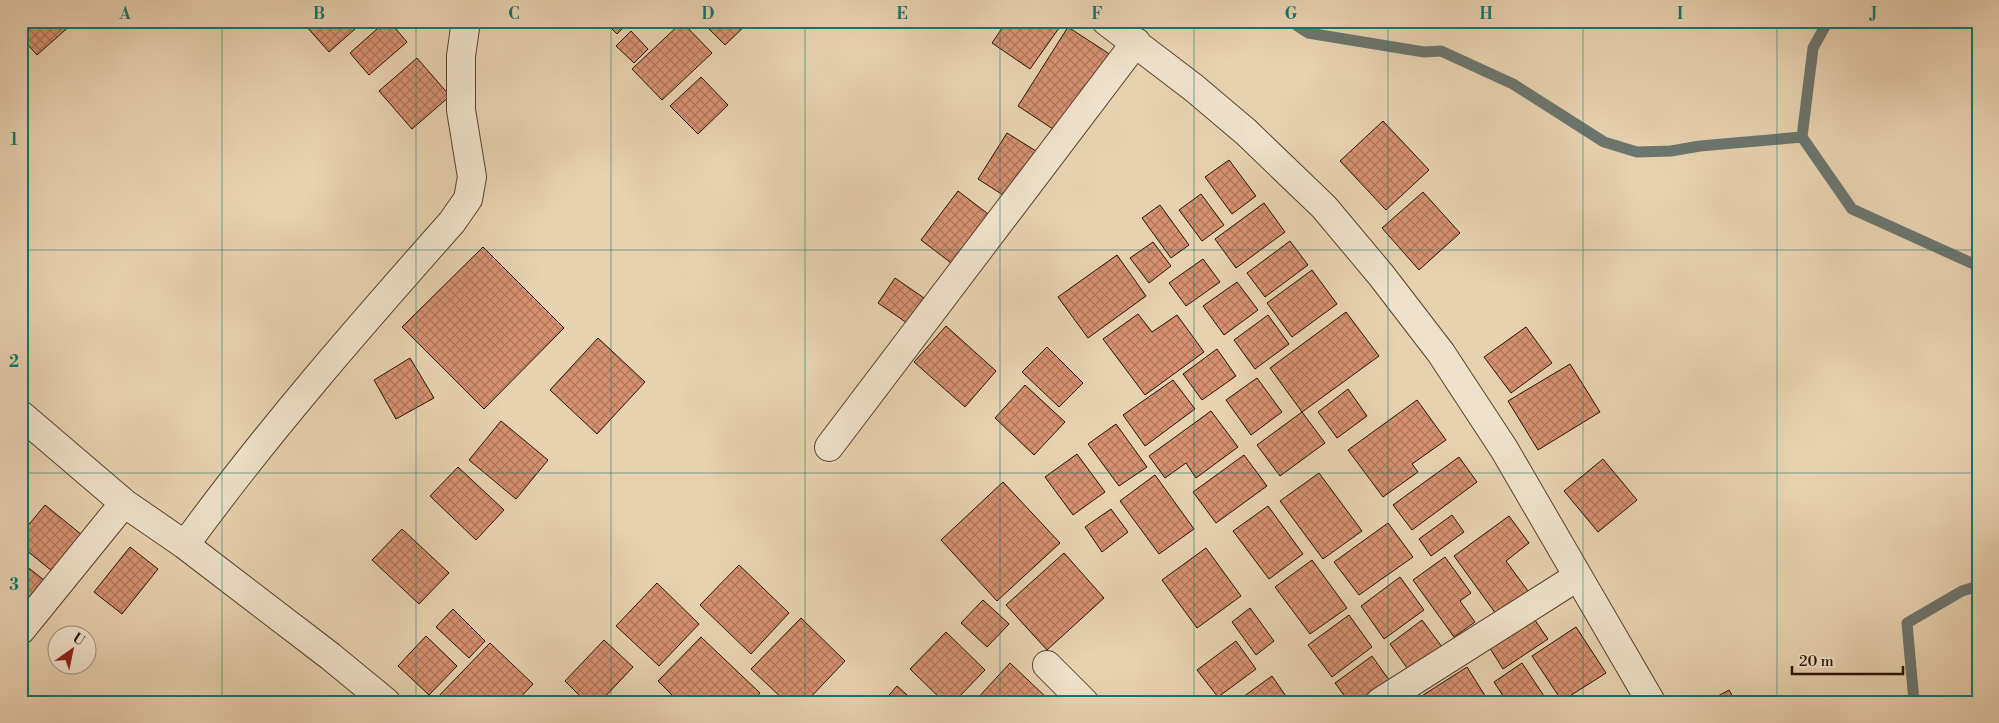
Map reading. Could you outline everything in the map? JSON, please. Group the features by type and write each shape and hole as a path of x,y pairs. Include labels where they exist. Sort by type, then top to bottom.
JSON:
{"street":[{"path":"185,545 227,487 329,361 452,222 468,199 472,177 461,110 461,56 466,21"},
{"path":"1106,21 1136,42 1246,132 1324,207 1381,276 1447,361 1504,449 1651,702"},
{"path":"828,447 1136,42"},
{"path":"21,415 124,503 185,545 330,656 386,702"},
{"path":"21,630 124,503"},
{"path":"1380,702 1577,577"},
{"path":"1047,665 1084,702"}],"building":[{"path":"21,21 69,21 72,24 37,55 21,37"},
{"path":"312,21 364,21 329,52 306,26"},
{"path":"386,21 389,21 407,42 369,75 350,53"},
{"path":"604,21 630,21 617,34"},
{"path":"701,21 750,21 725,45"},
{"path":"1007,21 1064,21 1030,69 992,43"},
{"path":"682,22 712,53 662,100 632,69"},
{"path":"1068,27 1111,55 1059,133 1018,106"},
{"path":"631,31 648,49 634,63 616,46"},
{"path":"417,58 450,96 412,129 379,91"},
{"path":"701,77 728,105 698,134 670,106"},
{"path":"1383,121 1429,170 1386,210 1340,161"},
{"path":"1007,133 1044,156 1014,202 978,179"},
{"path":"1229,160 1256,196 1232,214 1205,177"},
{"path":"958,191 996,220 959,269 921,240"},
{"path":"1423,192 1460,233 1419,270 1382,228"},
{"path":"1201,194 1224,225 1202,241 1179,210"},
{"path":"1264,203 1285,232 1236,268 1215,239"},
{"path":"1160,205 1189,245 1171,258 1142,218"},
{"path":"1290,241 1308,265 1265,297 1247,273"},
{"path":"1153,242 1171,266 1149,283 1130,258"},
{"path":"483,247 564,328 484,409 402,327"},
{"path":"1117,255 1146,296 1088,338 1058,297"},
{"path":"1203,259 1220,282 1186,306 1169,283"},
{"path":"1312,270 1337,304 1292,337 1267,303"},
{"path":"895,278 924,298 907,323 878,303"},
{"path":"1237,282 1258,310 1224,335 1203,306"},
{"path":"1346,312 1379,356 1302,412 1270,368"},
{"path":"1138,314 1152,332 1177,315 1204,352 1145,395 1103,339"},
{"path":"1268,315 1289,344 1255,369 1234,340"},
{"path":"946,326 996,371 965,407 914,362"},
{"path":"1526,327 1552,363 1511,393 1484,357"},
{"path":"598,338 645,382 597,434 550,390"},
{"path":"1047,347 1083,383 1059,407 1022,372"},
{"path":"1217,349 1236,376 1202,400 1183,374"},
{"path":"410,358 434,398 396,419 374,380"},
{"path":"1570,364 1600,412 1538,450 1508,401"},
{"path":"1257,378 1282,412 1251,435 1226,400"},
{"path":"1173,380 1195,409 1145,446 1123,415"},
{"path":"1025,385 1065,422 1034,455 995,418"},
{"path":"1348,389 1367,416 1337,438 1318,412"},
{"path":"1417,400 1446,440 1412,464 1418,472 1383,497 1348,450"},
{"path":"1211,411 1238,447 1196,478 1186,463 1165,478 1149,456"},
{"path":"1302,412 1325,443 1280,476 1257,445"},
{"path":"501,421 548,460 516,499 469,460"},
{"path":"1116,424 1147,467 1119,486 1088,444"},
{"path":"1077,454 1105,492 1073,515 1045,477"},
{"path":"1244,455 1267,486 1216,523 1193,492"},
{"path":"1459,457 1477,482 1412,530 1393,505"},
{"path":"1603,459 1637,500 1598,532 1564,491"},
{"path":"458,467 504,510 476,540 430,496"},
{"path":"1319,473 1362,531 1323,559 1280,501"},
{"path":"1155,475 1194,529 1159,554 1120,501"},
{"path":"1003,482 1060,543 997,601 941,540"},
{"path":"45,505 82,535 52,571 21,546 21,534"},
{"path":"1268,506 1303,554 1269,579 1233,531"},
{"path":"1111,509 1128,532 1102,552 1085,527"},
{"path":"1452,515 1464,532 1431,556 1419,539"},
{"path":"1509,516 1529,543 1506,561 1528,591 1496,614 1454,556"},
{"path":"1388,523 1413,557 1359,595 1334,562"},
{"path":"402,529 449,573 419,604 372,560"},
{"path":"130,547 158,569 122,614 94,592"},
{"path":"1206,548 1241,596 1197,628 1162,580"},
{"path":"1064,553 1104,598 1047,650 1006,605"},
{"path":"1445,557 1471,593 1460,601 1475,622 1454,637 1413,580"},
{"path":"1312,560 1347,608 1310,634 1275,587"},
{"path":"21,562 44,580 21,608"},
{"path":"739,565 789,613 751,654 700,605"},
{"path":"1400,577 1424,610 1384,639 1361,606"},
{"path":"657,583 699,624 659,666 616,626"},
{"path":"983,600 1009,624 987,647 961,623"},
{"path":"1250,608 1274,641 1256,655 1232,622"},
{"path":"453,609 485,641 469,658 436,627"},
{"path":"1530,613 1548,639 1503,669 1486,642"},
{"path":"1349,615 1372,647 1332,677 1308,645"},
{"path":"801,618 845,661 806,702 786,702 751,669"},
{"path":"1422,620 1445,651 1412,675 1390,644"},
{"path":"1576,627 1606,673 1562,701 1532,656"},
{"path":"946,632 985,670 954,702 944,702 910,669"},
{"path":"426,636 457,666 429,695 398,666"},
{"path":"701,637 760,693 752,702 679,702 658,681"},
{"path":"604,640 633,667 600,702 586,702 565,681"},
{"path":"1236,641 1256,669 1218,697 1197,670"},
{"path":"490,643 533,684 516,702 433,702"},
{"path":"1372,656 1389,680 1358,702 1349,702 1335,683"},
{"path":"1010,663 1048,699 1046,702 974,702"},
{"path":"1522,663 1548,702 1507,702 1494,682"},
{"path":"1467,667 1489,702 1419,702 1417,699"},
{"path":"1272,676 1290,702 1236,702"},
{"path":"897,686 915,702 883,702"},
{"path":"1729,690 1736,702 1707,702"}],"waterway":[{"path":"1290,21 1308,33 1424,52 1441,51 1513,84 1604,142 1637,152 1671,151 1700,146 1802,137"},
{"path":"1828,21 1813,48 1802,137 1852,209 1978,266"},
{"path":"1914,702 1907,623 1962,591 1978,586"}]}
